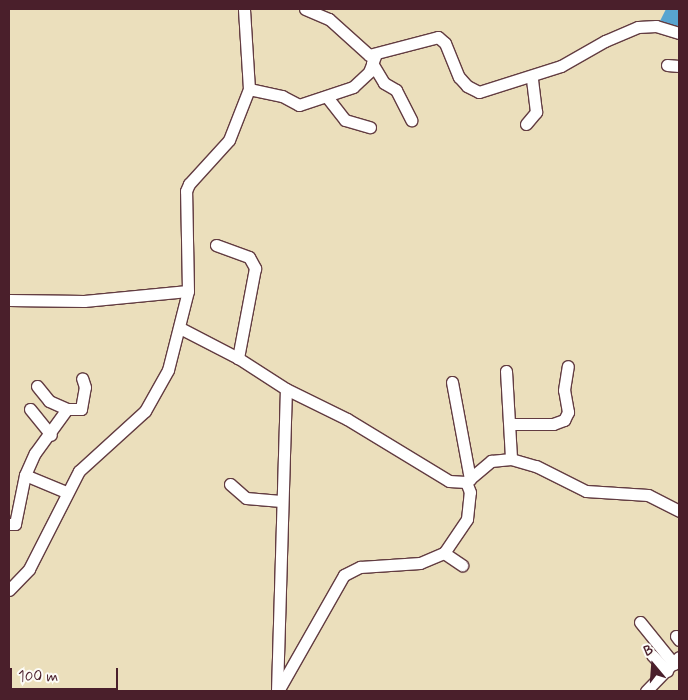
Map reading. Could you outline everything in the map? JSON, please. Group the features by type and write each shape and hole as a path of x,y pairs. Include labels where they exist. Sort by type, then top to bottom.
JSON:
{"street":[{"path":"9,590 29,569 66,492 85,463 145,411 168,370 188,291 186,191 189,184 229,140 249,89 244,9"},
{"path":"304,9 329,19 363,52 373,59 384,83 396,90 411,120"},
{"path":"373,59 438,37 445,43 454,70 472,90 486,92 532,77 638,27 656,26 679,33"},
{"path":"249,89 282,96 296,106 327,97 358,84 369,72 373,59"},
{"path":"667,66 679,66"},
{"path":"526,124 536,112 532,77"},
{"path":"327,97 345,120 370,127"},
{"path":"216,246 249,257 255,268 238,358"},
{"path":"9,300 84,301 188,291"},
{"path":"180,328 238,358 286,389 347,419 449,481 468,480 492,461 511,459 536,466 586,491 648,495 679,511"},
{"path":"510,424 553,424 564,420 568,412 564,390 568,366"},
{"path":"506,371 511,459"},
{"path":"37,386 49,401 67,409 78,410 82,406 85,387 82,378"},
{"path":"278,691 344,575 360,566 420,563 444,553 467,519 470,492 452,382"},
{"path":"278,691 281,501 286,389"},
{"path":"30,409 51,435"},
{"path":"9,524 15,524 25,475 35,453 51,435 67,409"},
{"path":"25,475 66,492"},
{"path":"230,484 246,498 281,501"},
{"path":"444,553 462,565"},
{"path":"640,622 673,664"},
{"path":"652,655 673,664"},
{"path":"646,691 673,664"}],"water":[{"path":"666,9 679,9 679,29 660,21"}]}
